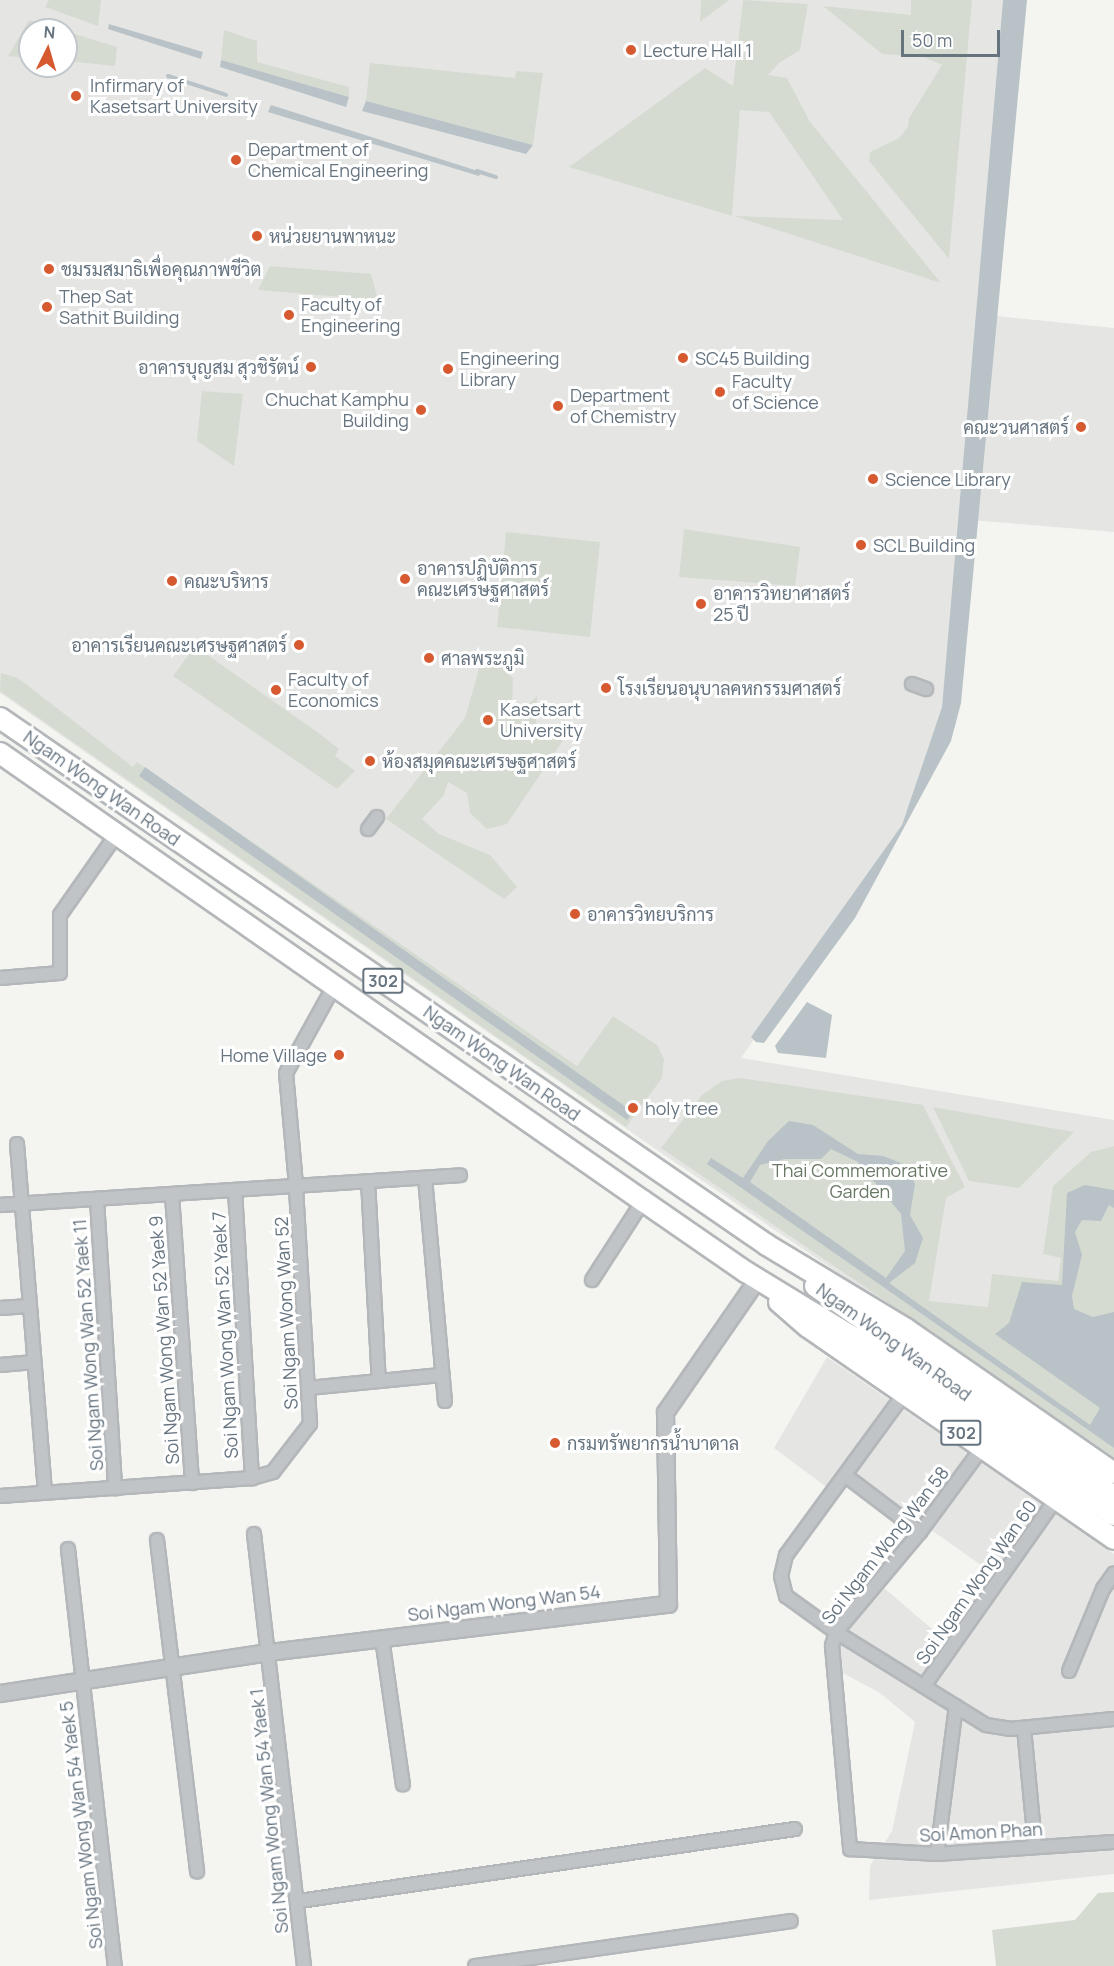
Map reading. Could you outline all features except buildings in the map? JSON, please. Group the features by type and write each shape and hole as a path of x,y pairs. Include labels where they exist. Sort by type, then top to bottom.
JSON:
{"main road":[{"name":"Ngam Wong Wan Road","path":"0,718 767,1245 906,1329 1114,1473"},
{"name":"Ngam Wong Wan Road","path":"0,753 751,1277 885,1357 1114,1515"},
{"name":"Ngam Wong Wan Road","path":"767,1245 840,1307 1114,1496"},
{"name":"Ngam Wong Wan Road","path":"751,1277 808,1327 1114,1539"}],"street":[{"path":"912,684 926,689"},
{"path":"368,829 377,817"},
{"path":"0,978 60,973 60,915 116,835"},
{"name":"Soi Ngam Wong Wan 52","path":"0,1496 252,1478 273,1472 310,1424 296,1185 286,1073 334,986"},
{"path":"17,1143 45,1493"},
{"path":"0,1206 460,1175"},
{"path":"425,1178 445,1401"},
{"path":"368,1181 379,1381"},
{"name":"Soi Ngam Wong Wan 52 Yaek 7","path":"235,1191 252,1478"},
{"name":"Soi Ngam Wong Wan 52 Yaek 9","path":"172,1195 192,1483"},
{"name":"Soi Ngam Wong Wan 52 Yaek 11","path":"97,1200 115,1488"},
{"path":"592,1280 643,1201"},
{"name":"Soi Ngam Wong Wan 54","path":"0,1693 269,1652 668,1604 666,1412 751,1277"},
{"path":"0,1308 30,1306"},
{"path":"0,1365 34,1362"},
{"path":"309,1388 442,1375"},
{"path":"904,1394 786,1555 781,1576 786,1596 836,1632 986,1725 1024,1728 1114,1719"},
{"name":"Soi Ngam Wong Wan 58","path":"850,1849 832,1646 836,1632 920,1532 982,1448"},
{"path":"846,1476 920,1532"},
{"name":"Soi Ngam Wong Wan 60","path":"924,1686 1056,1499"},
{"name":"Soi Ngam Wong Wan 54 Yaek 1","path":"254,1534 299,1901 304,1966"},
{"path":"157,1540 197,1872"},
{"name":"Soi Ngam Wong Wan 54 Yaek 5","path":"69,1549 116,1966"},
{"path":"1069,1671 1103,1589 1114,1573"},
{"path":"382,1638 403,1785"},
{"path":"937,1854 956,1706"},
{"path":"1024,1728 1035,1845"},
{"path":"299,1901 795,1830"},
{"name":"Soi Amon Phan","path":"850,1849 937,1854 1035,1845 1070,1847 1114,1842"},
{"path":"475,1966 791,1920"}],"shaded area":[{"name":"Kasetsart University","path":"0,0 1003,0 976,314 1114,328 1114,532 960,519 942,707 902,825 741,1058 1114,1120 1114,1460 657,1150 0,693"},
{"path":"1003,0 1027,0 961,703 951,741 855,918 764,1043 756,1042 751,1037 902,825 942,707"},
{"path":"109,24 203,52 201,59 108,29"},
{"path":"221,60 349,97 346,107 220,67"},
{"path":"366,101 533,145 526,154 362,111"},
{"path":"271,105 481,172 479,176 268,112"},
{"path":"145,767 633,1112 627,1120 139,776"},
{"path":"807,1002 832,1015 826,1058 778,1053 775,1046"},
{"path":"789,1121 813,1125 858,1154 883,1156 906,1165 915,1184 910,1215 923,1238 915,1263 889,1283 1090,1425 1100,1408 995,1334 1009,1323 1022,1282 1062,1285 1067,1193 1085,1185 1114,1190 1114,1208 1109,1205 1101,1221 1082,1220 1075,1232 1082,1255 1072,1296 1074,1309 1093,1317 1114,1312 1114,1448 707,1164 711,1158 743,1178 768,1141","holes":["831,1149 858,1162 901,1214 905,1251 886,1278 750,1182 760,1165 785,1159 821,1159"]},
{"path":"827,1357 1114,1554 1114,1874 869,1900 870,1866 892,1831 915,1722 880,1693 841,1672 840,1646 859,1614 883,1587 946,1641 995,1575 845,1469 829,1489 774,1448"}],"green space":[{"path":"49,0 101,0 98,26 45,7"},
{"path":"701,0 729,0 700,22"},
{"path":"743,0 808,4 800,50 779,63 768,75 787,78 810,122 941,283 734,216 843,220 769,112 740,110 732,216 569,167 705,68 733,86"},
{"path":"911,0 972,0 949,259 869,161 870,152 899,138 908,127 909,118 942,65 924,57 882,54 823,6 911,15"},
{"path":"224,30 257,41 257,62 349,87 349,97 221,60"},
{"path":"78,35 117,47 115,66 78,62"},
{"path":"18,39 18,57 8,56"},
{"path":"370,63 515,78 516,71 543,73 533,145 366,101"},
{"path":"270,266 371,274 378,300 258,290"},
{"path":"202,391 243,394 234,466 197,441"},
{"path":"684,529 800,547 795,586 679,577"},
{"path":"506,532 600,542 590,637 497,627"},
{"path":"195,646 320,734 339,749 335,756 355,771 337,789 173,676"},
{"path":"484,651 513,678 512,711 520,712 537,696 536,731 564,739 507,824 487,829 470,813 467,793 448,782 444,795 422,819 439,834 490,855 517,887 504,899 386,819 465,718"},
{"path":"1,673 18,678 133,767 137,762 577,1066 613,1016 657,1045 664,1059 662,1078 626,1127 0,691"},
{"name":"Thai Commemorative Garden","path":"740,1078 923,1105 965,1187 946,1198 929,1301 988,1307 992,1274 1058,1281 1061,1258 1043,1254 1053,1186 1091,1152 1114,1146 1114,1457 661,1148 702,1095 722,1081"},
{"path":"933,1107 1074,1132 1019,1188 969,1181"},
{"path":"1114,1892 1114,1966 996,1966 992,1930 1075,1920 1098,1893"}],"waterway":[{"path":"168,76 226,95"},
{"path":"477,171 496,177"}],"place":[{"name":"Lecture Hall 1","path":"631,50"},
{"name":"Infirmary of Kasetsart University","path":"76,96"},
{"name":"Department of Chemical Engineering","path":"236,160"},
{"name":"หน่วยยานพาหนะ","path":"257,236"},
{"name":"ชมรมสมาธิเพื่อคุณภาพชีวิต","path":"49,269"},
{"name":"Thep Sat Sathit Building","path":"47,307"},
{"name":"Faculty of Engineering","path":"289,315"},
{"name":"SC45 Building","path":"683,358"},
{"name":"อาคารบุญสม สุวชิรัตน์","path":"311,367"},
{"name":"Engineering Library","path":"448,369"},
{"name":"Faculty of Science","path":"720,392"},
{"name":"Department of Chemistry","path":"558,406"},
{"name":"Chuchat Kamphu Building","path":"421,410"},
{"name":"คณะวนศาสตร์","path":"1081,427"},
{"name":"Science Library","path":"873,479"},
{"name":"SCL Building","path":"861,545"},
{"name":"อาคารปฏิบัติการ คณะเศรษฐศาสตร์","path":"405,579"},
{"name":"คณะบริหาร","path":"172,581"},
{"name":"อาคารวิทยาศาสตร์ 25 ปี","path":"701,604"},
{"name":"อาคารเรียนคณะเศรษฐศาสตร์","path":"299,645"},
{"name":"ศาลพระภูมิ","path":"429,658"},
{"name":"โรงเรียนอนุบาลคหกรรมศาสตร์","path":"606,688"},
{"name":"Faculty of Economics","path":"276,690"},
{"name":"Kasetsart University","path":"488,720"},
{"name":"ห้องสมุดคณะเศรษฐศาสตร์","path":"370,761"},
{"name":"อาคารวิทยบริการ","path":"575,914"},
{"name":"Home Village","path":"339,1055"},
{"name":"holy tree","path":"633,1108"},
{"name":"กรมทรัพยากรน้ำบาดาล","path":"555,1443"}]}
